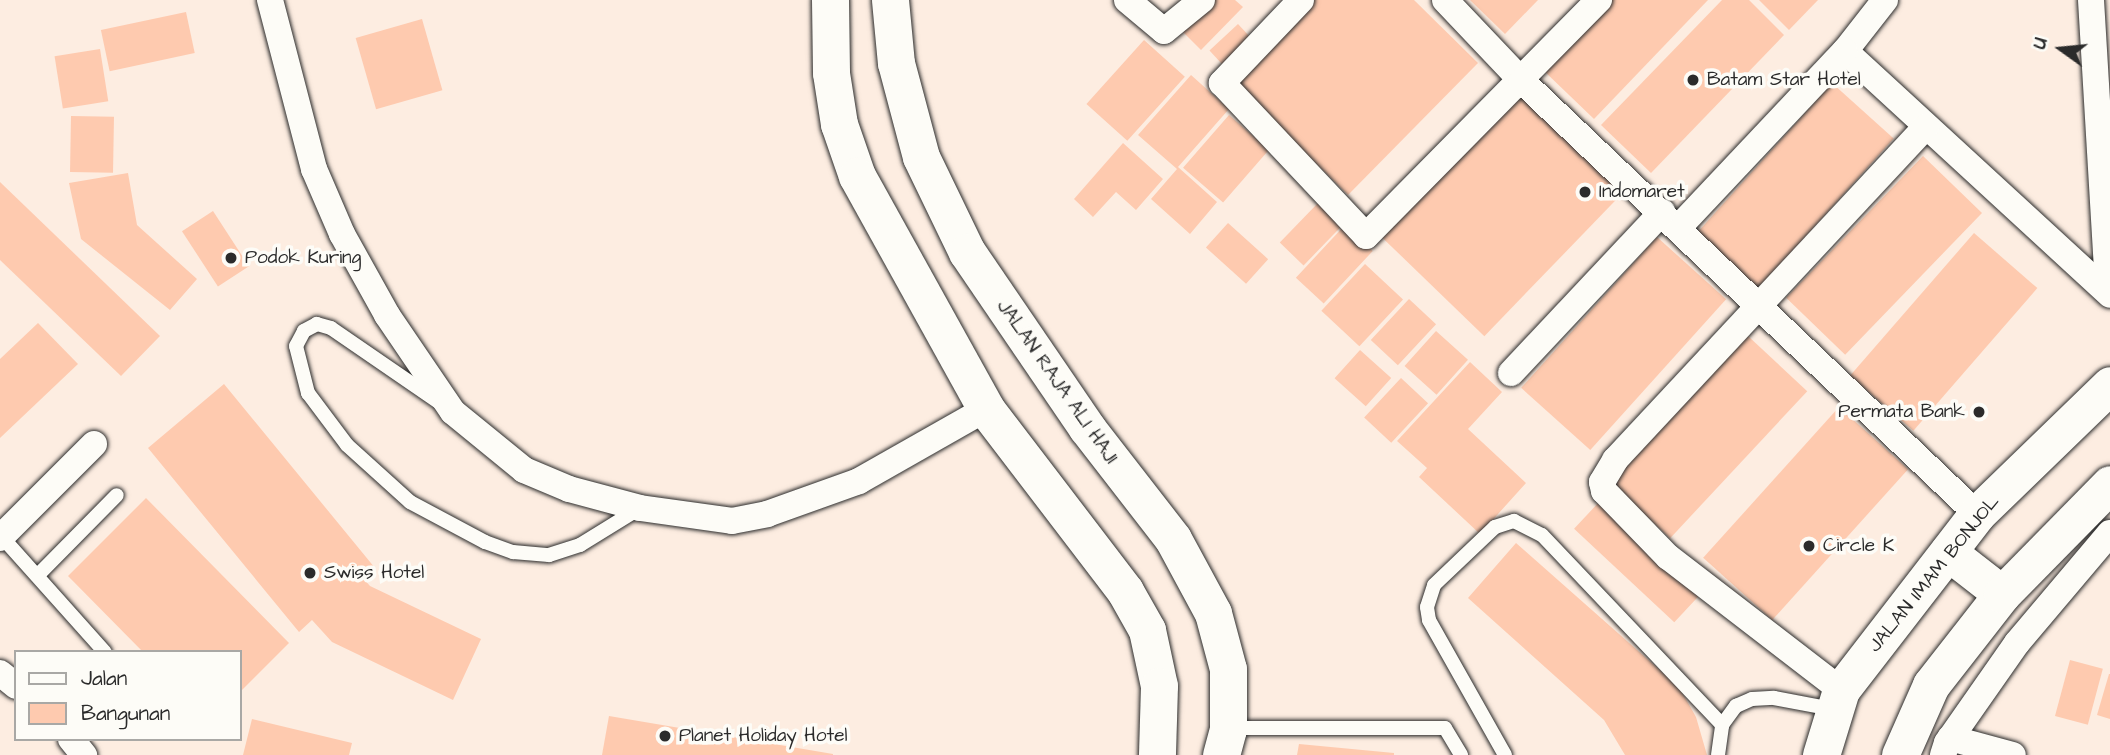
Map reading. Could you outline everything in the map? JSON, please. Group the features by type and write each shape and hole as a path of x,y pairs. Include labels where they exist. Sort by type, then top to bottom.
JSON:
{"main road":[{"path":"830,0 831,73 839,124 857,176 986,409 1125,591 1147,630 1159,686 1157,755"},
{"name":"JALAN RAJA ALI HAJI","path":"890,0 896,63 921,157 967,252 1079,417 1173,539 1213,613 1228,669 1224,742"},
{"name":"JALAN IMAM BONJOL","path":"1821,755 1837,699 1977,513 2110,385"},
{"path":"1900,755 1931,685 2002,594 2110,484"},
{"path":"1948,552 2002,594"}],"street":[{"path":"270,0 314,169 342,234 387,315 453,412 524,470 569,489 640,508 705,520 767,514 859,481 986,409"},
{"path":"1127,0 1164,31 1202,0"},
{"path":"1301,0 1222,83 1366,236 1522,81 1599,0"},
{"path":"1445,0 1522,81 1670,220 1756,307 1977,513"},
{"path":"1511,373 1845,51 1885,0"},
{"path":"2091,0 2109,292"},
{"path":"1845,51 2109,292"},
{"path":"1837,699 1668,557 1604,491 1605,471 1926,127"},
{"path":"1,538 94,444"},
{"path":"2013,755 1947,747 2017,643 2110,533"},
{"path":"0,673 14,684"},
{"path":"73,741 84,755"}],"lane":[{"path":"453,412 331,328 317,324 304,331 296,346 308,393 347,445 410,502 485,542 513,552 549,555 580,545 640,508"},
{"path":"38,575 117,495"},
{"path":"1505,755 1429,620 1427,607 1434,585 1494,527 1514,521 1542,535 1722,725"},
{"path":"1,538 38,575 103,650"},
{"path":"1718,755 1722,725 1736,706 1752,699 1837,699"},
{"path":"1224,742 1445,728 1461,755"}],"building":[{"path":"1214,0 1235,0 1243,7 1201,50 1183,32"},
{"path":"1315,0 1414,0 1478,63 1348,195 1235,83"},
{"path":"1470,0 1538,0 1505,34"},
{"path":"1609,0 1708,0 1594,119 1543,70"},
{"name":"Batam Star Hotel","path":"1722,0 1749,0 1784,35 1651,173 1601,125"},
{"path":"1759,0 1818,0 1789,30"},
{"path":"186,12 195,53 110,71 101,30"},
{"path":"422,19 442,90 376,109 356,38"},
{"path":"1238,24 1251,38 1222,64 1209,51"},
{"path":"1144,40 1185,77 1127,141 1086,104"},
{"path":"100,49 108,101 63,109 55,56"},
{"path":"1191,75 1229,109 1178,167 1217,202 1190,234 1151,199 1177,169 1138,135"},
{"path":"1832,83 1894,139 1756,292 1694,236"},
{"path":"1519,93 1623,193 1484,336 1381,236"},
{"path":"1229,115 1269,150 1223,203 1183,168"},
{"path":"71,116 114,117 113,173 70,172"},
{"path":"1123,143 1163,179 1136,210 1116,192 1093,217 1074,199"},
{"path":"1923,156 1982,213 1845,355 1786,298"},
{"path":"128,173 137,225 197,279 170,310 81,239 69,183"},
{"path":"0,182 160,336 121,376 0,260"},
{"path":"1318,203 1342,226 1304,265 1280,243"},
{"path":"213,211 249,266 218,287 182,231"},
{"path":"1228,223 1268,259 1246,284 1206,248"},
{"path":"1345,225 1373,251 1324,304 1296,278"},
{"path":"1974,233 2037,288 1913,431 1850,376"},
{"path":"1657,237 1726,299 1590,450 1521,388"},
{"path":"1365,264 1403,299 1359,346 1321,311"},
{"path":"1409,299 1436,324 1398,365 1371,340"},
{"path":"38,323 78,364 0,438 0,359"},
{"path":"1436,331 1468,360 1437,395 1405,366"},
{"path":"1748,336 1807,391 1670,538 1611,483"},
{"path":"1360,350 1391,378 1366,406 1335,378"},
{"path":"1470,362 1502,392 1468,429 1526,483 1480,534 1419,477 1427,468 1397,441"},
{"path":"1401,378 1428,403 1391,443 1364,417"},
{"name":"Swiss Hotel","path":"224,384 375,568 363,578 370,586 481,639 453,700 332,642 312,620 299,632 148,448"},
{"path":"1839,407 1908,469 1772,620 1703,558"},
{"path":"146,498 289,643 242,690 242,650 141,650 68,576"},
{"path":"1600,501 1700,594 1674,622 1574,529"},
{"path":"1516,543 1679,687 1696,717 1707,755 1625,755 1604,720 1468,598"},
{"path":"2070,660 2103,669 2088,725 2055,716"},
{"path":"2110,674 2110,719 2097,715"},
{"name":"Planet Holiday Hotel","path":"609,716 833,754 833,755 602,755"},
{"path":"252,719 352,743 349,755 243,755"},
{"path":"1299,744 1394,753 1394,755 1297,755"}],"place":[{"name":"Batam Star Hotel","path":"1693,80"},
{"name":"Indomaret","path":"1585,192"},
{"name":"Podok Kuring","path":"231,258"},
{"name":"Permata Bank","path":"1979,412"},
{"name":"Circle K","path":"1809,546"},
{"name":"Swiss Hotel","path":"310,573"},
{"name":"Planet Holiday Hotel","path":"665,736"}]}
